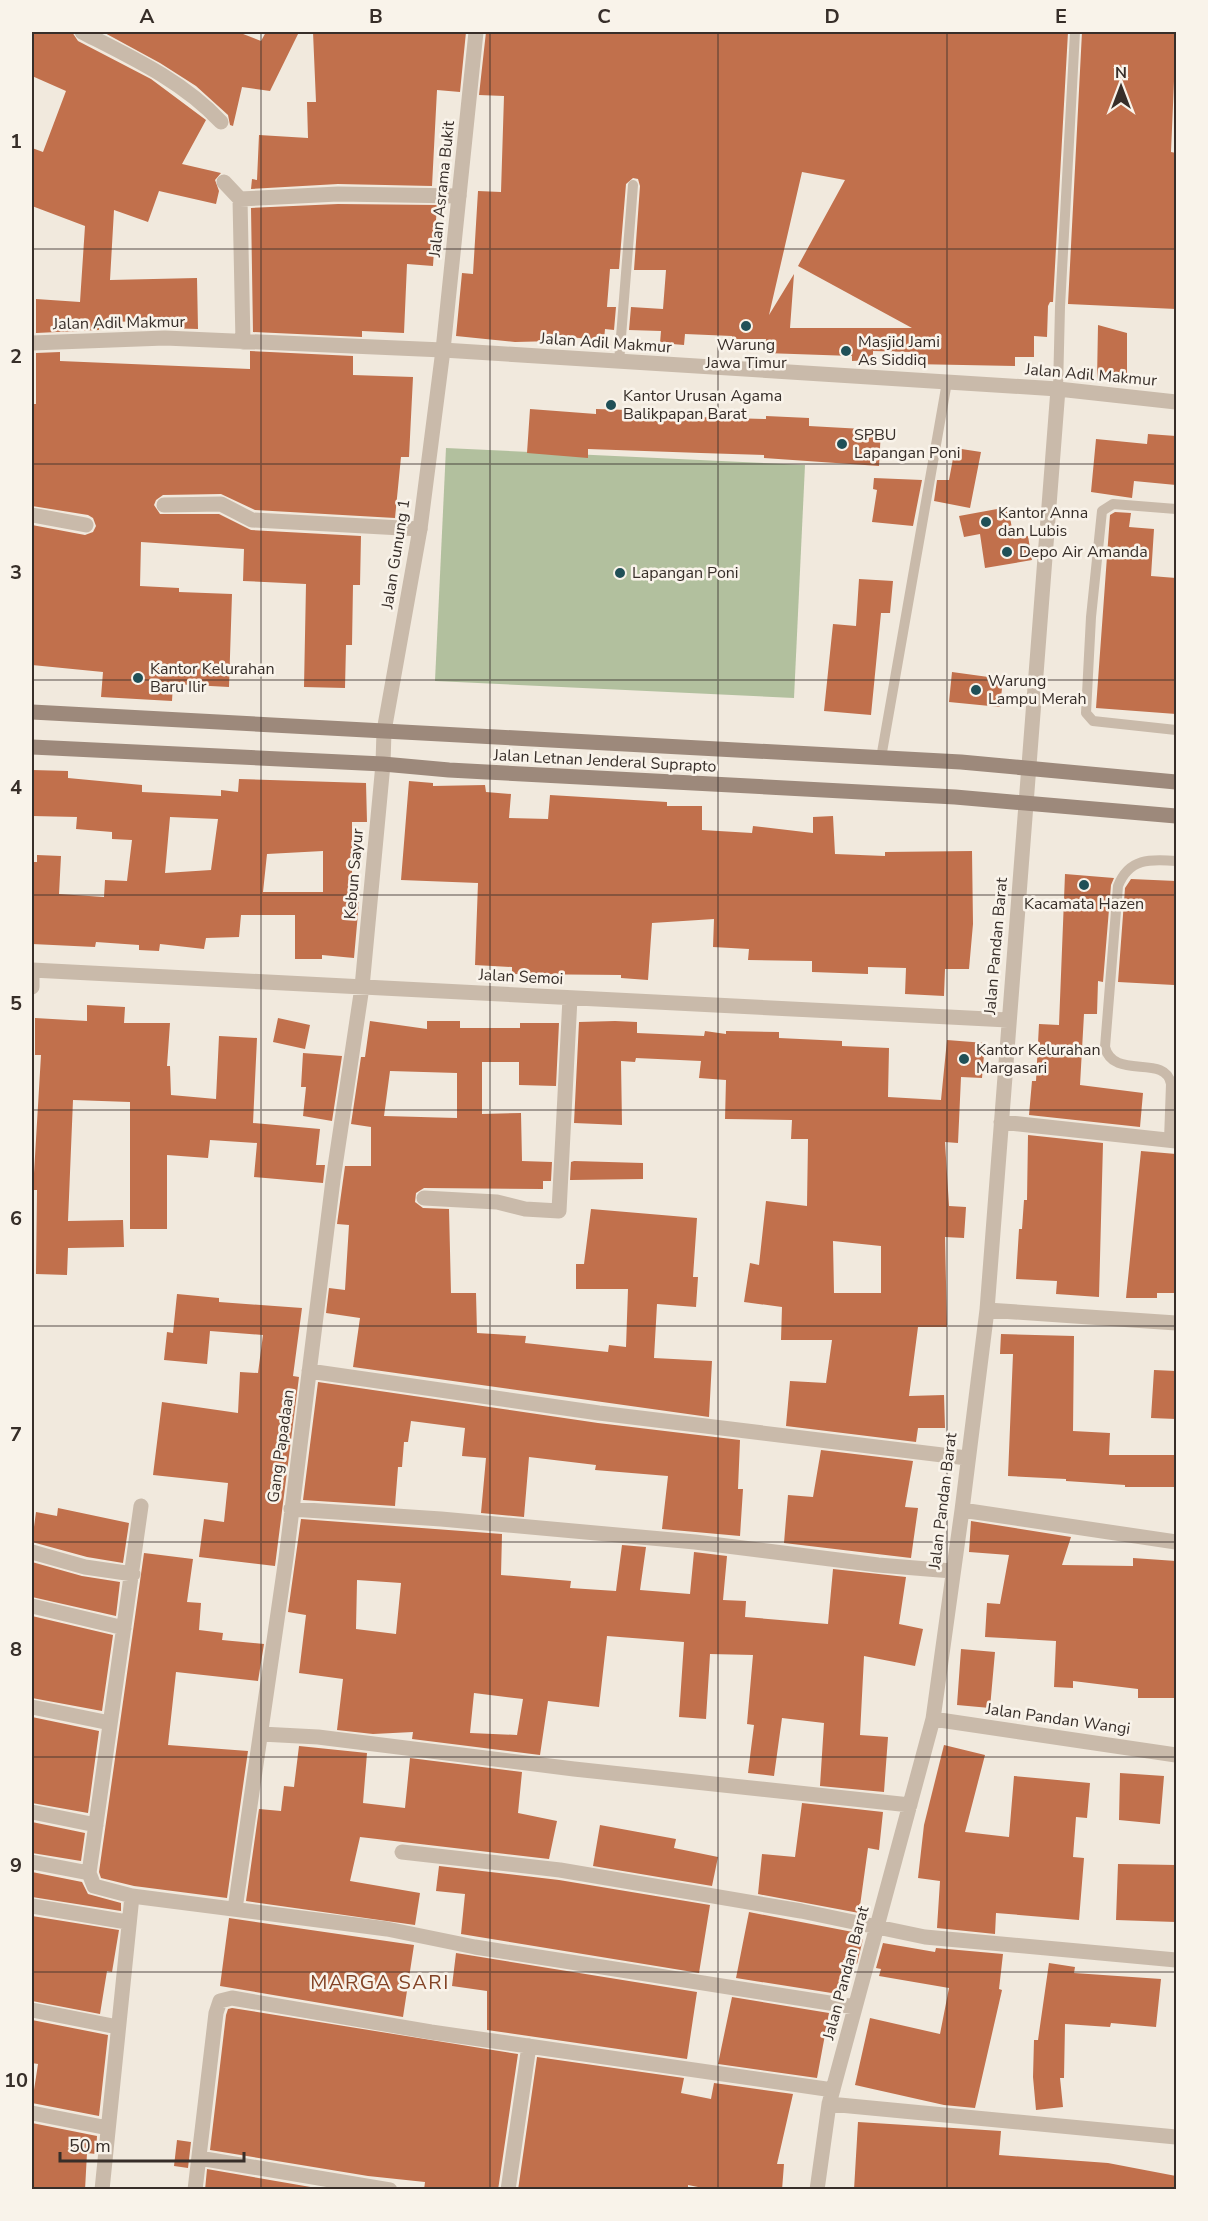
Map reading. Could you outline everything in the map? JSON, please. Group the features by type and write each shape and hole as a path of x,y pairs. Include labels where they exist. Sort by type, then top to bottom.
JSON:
{"main road":[{"name":"Jalan Letnan Jenderal Suprapto","path":"32,712 962,762 1176,782"},
{"name":"Jalan Letnan Jenderal Suprapto","path":"32,747 383,764 461,771 1026,804 1176,816"}],"street":[{"path":"82,32 134,58 183,88 221,122"},
{"name":"Jalan Asrama Bukit","path":"443,351 476,32"},
{"path":"224,182 240,199 243,342"},
{"path":"240,199 338,194 459,196"},
{"name":"Jalan Adil Makmur","path":"32,343 165,338 443,351 1058,388 1176,402"},
{"name":"Jalan Gunung 1","path":"383,764 384,731 420,529 443,351"},
{"path":"1028,769 1058,388"},
{"path":"164,505 221,504 252,520 420,529"},
{"path":"32,515 86,525"},
{"name":"Kebun Sayur","path":"362,987 383,764"},
{"name":"Jalan Pandan Barat","path":"817,2190 831,2097 933,1719 987,1310 1028,769"},
{"path":"32,970 32,987"},
{"name":"Jalan Semoi","path":"32,970 1008,1020"},
{"name":"Gang Papadaan","path":"235,1909 261,1734 333,1180 362,987"},
{"path":"424,1198 497,1202 525,1209 560,1211 570,998"},
{"path":"1001,1122 1173,1140"},
{"path":"987,1310 1176,1323"},
{"path":"309,1371 599,1413 967,1458"},
{"path":"141,1506 89,1873 94,1886 132,1896 387,1929 475,1947 855,2007"},
{"path":"291,1509 441,1519 695,1542 878,1565 952,1571"},
{"path":"962,1510 1176,1542"},
{"path":"32,1552 85,1567 133,1574"},
{"path":"32,1606 124,1628"},
{"path":"32,1707 110,1723"},
{"name":"Jalan Pandan Wangi","path":"933,1719 1176,1755"},
{"path":"261,1734 318,1737 573,1769 910,1805"},
{"path":"32,1812 96,1825"},
{"path":"402,1852 560,1870 790,1909 925,1937 1176,1960"},
{"path":"32,1862 89,1873"},
{"path":"102,2190 132,1896"},
{"path":"32,1906 128,1922"},
{"path":"195,2190 213,2039 220,2001 232,1998 831,2097 1176,2137"},
{"path":"32,2010 118,2027"},
{"path":"508,2190 529,2046"},
{"path":"32,2113 108,2128"},
{"path":"199,2158 390,2190"}],"lane":[{"path":"1058,388 1060,308 1075,32"},
{"path":"619,362 633,185"},
{"path":"881,758 947,382"},
{"path":"1176,509 1113,504 1102,511 1091,617 1086,713 1093,721 1176,730"},
{"path":"1173,1140 1169,1076 1161,1070 1116,1063 1109,1059 1105,1047 1118,886 1130,866 1142,861 1176,861"}],"green space":[{"name":"Lapangan Poni","path":"446,448 805,465 794,698 435,681"}],"building":[{"path":"32,32 72,32 78,41 151,79 206,120 182,164 221,173 215,180 219,191 216,204 159,191 148,222 114,210 110,280 197,278 198,329 164,328 164,321 99,322 99,330 36,333 36,299 80,302 85,226 32,206 32,148 43,152 66,91 32,76"},
{"path":"103,32 238,32 261,41 266,32 299,32 270,91 242,87 233,126 230,125 228,115 196,86 160,63"},
{"path":"313,32 466,32 460,92 437,90 432,186 338,184 251,189 252,179 257,180 259,135 308,138 307,102 316,102"},
{"path":"486,32 1068,32 1053,302 1050,302 1048,306 1047,337 1034,336 1034,357 1015,357 1015,366 911,364 911,352 873,351 873,360 852,361 852,356 765,353 766,339 732,339 732,336 685,334 684,345 660,343 661,331 629,330 631,307 663,309 666,270 634,270 640,186 638,179 633,178 626,184 619,269 610,269 607,307 616,307 614,330 605,329 604,340 555,336 555,341 515,342 456,336 462,273 473,274 478,191 501,192 504,96 479,95","holes":["802,172 845,180 798,266 912,328 790,328 794,274 769,315"]},
{"path":"1082,32 1176,34 1171,152 1176,153 1176,309 1068,304"},
{"path":"338,204 437,205 433,266 407,264 404,333 362,331 362,337 253,332 251,208"},
{"path":"1098,325 1127,333 1127,380 1097,380"},
{"path":"250,351 353,356 353,375 413,377 409,457 401,457 395,518 255,510 221,494 163,495 156,500 154,505 160,514 219,514 251,530 361,536 360,585 353,585 352,645 346,645 345,688 304,687 306,584 243,581 244,549 141,542 140,586 179,588 179,592 232,594 229,687 173,684 172,701 101,697 103,672 32,665 32,525 85,535 93,532 96,526 93,518 88,515 32,506 32,404 36,404 36,353 60,352 60,361 250,369"},
{"path":"530,409 596,414 596,409 696,412 696,417 809,418 809,426 881,430 879,466 764,458 764,455 588,449 588,458 527,453"},
{"path":"1148,434 1176,436 1176,485 1134,481 1132,498 1091,492 1096,439 1147,444"},
{"path":"955,448 981,452 970,508 934,501 937,480 949,480"},
{"path":"874,478 922,480 913,526 872,522 877,490 873,489"},
{"path":"1008,507 1014,539 1028,536 1032,560 985,568 980,534 964,537 959,516"},
{"path":"1115,512 1131,513 1129,527 1154,529 1151,576 1176,578 1176,714 1096,708 1110,515"},
{"path":"859,579 893,581 890,613 881,613 871,715 824,711 833,624 856,626"},
{"name":"Warung Lampu Merah","path":"952,672 1003,679 1000,707 949,702"},
{"path":"32,770 68,771 68,778 142,785 142,792 221,796 221,790 238,792 239,779 366,783 367,822 352,822 352,902 359,902 354,958 322,955 322,959 295,959 295,915 241,915 239,937 206,938 204,949 160,944 159,951 139,950 139,945 96,942 95,947 32,944 32,862 37,862 37,855 61,856 59,894 104,897 105,880 127,881 132,840 112,839 112,832 76,829 77,817 32,816","holes":["170,817 218,819 211,870 165,873","323,851 323,892 263,892 267,854"]},
{"path":"409,781 433,783 433,786 485,785 486,792 511,794 509,818 548,819 550,795 667,802 667,806 702,806 702,830 752,833 753,826 813,833 813,817 833,816 835,854 885,856 885,852 972,851 973,924 969,969 945,969 944,996 905,994 906,968 868,967 868,974 812,972 812,961 748,960 749,949 713,947 714,919 652,923 648,980 621,978 621,975 512,974 512,967 475,965 478,883 401,880"},
{"path":"1065,874 1114,878 1111,885 1103,982 1098,981 1097,1014 1084,1014 1080,1085 1143,1093 1140,1127 1029,1115 1032,1081 1036,1081 1039,1024 1059,1025"},
{"path":"1131,879 1176,881 1174,985 1118,982 1125,888"},
{"path":"87,1005 125,1007 124,1023 170,1023 167,1066 170,1066 171,1095 216,1099 219,1036 257,1038 253,1123 320,1129 316,1165 325,1165 323,1183 254,1177 257,1143 210,1140 208,1158 167,1155 167,1229 130,1229 130,1102 73,1100 68,1221 123,1220 124,1247 68,1248 67,1275 36,1274 37,1190 33,1190 41,1055 35,1055 35,1018 87,1021"},
{"path":"278,1018 310,1025 305,1049 273,1042"},
{"path":"370,1021 427,1029 427,1021 460,1021 460,1028 520,1028 520,1023 559,1023 556,1086 519,1085 519,1062 482,1062 482,1114 521,1113 522,1161 552,1162 551,1181 543,1181 543,1189 424,1188 416,1193 415,1202 423,1208 449,1209 451,1293 476,1293 477,1333 526,1336 525,1343 608,1352 609,1345 626,1347 628,1289 576,1289 576,1264 584,1264 591,1209 697,1218 693,1277 698,1277 696,1307 657,1304 654,1358 712,1361 709,1417 353,1367 360,1318 326,1313 329,1288 345,1290 349,1225 337,1224 345,1166 371,1166 371,1127 351,1124 361,1057 365,1057","holes":["390,1071 457,1073 457,1118 384,1116"]},
{"path":"579,1022 637,1022 637,1033 704,1036 705,1031 726,1034 726,1031 779,1032 779,1038 842,1041 842,1046 889,1048 888,1097 941,1100 947,1040 985,1043 982,1078 961,1077 958,1143 945,1142 949,1206 966,1207 964,1238 945,1237 947,1327 918,1327 909,1396 944,1395 945,1428 918,1428 916,1442 786,1426 790,1381 826,1383 832,1340 781,1340 782,1307 744,1302 750,1263 759,1265 766,1201 807,1206 808,1139 791,1139 792,1120 725,1119 726,1080 699,1078 701,1061 636,1058 635,1062 621,1061 622,1125 574,1123","holes":["833,1241 881,1246 881,1293 834,1293"]},
{"path":"303,1053 342,1056 332,1121 303,1116 306,1087 301,1087"},
{"path":"1028,1135 1103,1143 1099,1297 1056,1294 1057,1281 1016,1279 1019,1229 1022,1229 1024,1200 1027,1200"},
{"path":"1141,1151 1176,1154 1176,1293 1157,1293 1157,1298 1126,1298"},
{"path":"571,1162 643,1163 643,1179 570,1180"},
{"path":"177,1294 219,1298 219,1302 302,1308 293,1376 299,1377 275,1566 199,1557 204,1519 224,1522 228,1483 153,1475 162,1402 238,1413 240,1372 258,1373 263,1335 210,1331 207,1364 164,1360 167,1332 173,1333"},
{"path":"1001,1334 1074,1336 1073,1431 1110,1433 1109,1455 1176,1455 1176,1487 1125,1487 1125,1485 1066,1481 1066,1479 1008,1476 1013,1354 1000,1354"},
{"path":"1154,1370 1176,1371 1176,1419 1151,1418"},
{"path":"318,1382 598,1423 740,1440 738,1489 743,1489 740,1536 662,1529 668,1476 595,1470 596,1465 529,1457 524,1517 481,1513 486,1458 462,1456 465,1428 411,1421 408,1442 404,1442 402,1467 398,1467 395,1506 303,1500"},
{"path":"821,1450 913,1461 905,1507 918,1508 911,1558 784,1543 788,1495 813,1497"},
{"path":"58,1508 129,1523 123,1563 87,1557 32,1542 36,1512 57,1516"},
{"path":"301,1519 502,1534 501,1575 571,1581 570,1588 616,1591 622,1545 646,1547 640,1590 690,1594 694,1552 727,1556 723,1600 746,1601 745,1617 828,1624 833,1569 906,1577 899,1624 923,1629 915,1666 864,1656 860,1735 888,1737 884,1792 820,1786 824,1723 782,1718 774,1776 748,1773 754,1725 747,1724 753,1655 710,1654 706,1719 679,1717 684,1642 607,1636 599,1707 548,1701 540,1755 412,1739 413,1732 373,1734 337,1730 343,1679 299,1673 306,1615 288,1612","holes":["357,1580 401,1583 396,1634 356,1629","474,1693 523,1699 517,1735 470,1733"]},
{"path":"971,1521 1071,1537 1062,1565 1133,1566 1133,1558 1176,1561 1176,1690 1174,1689 1174,1698 1138,1698 1138,1689 1073,1681 1073,1688 1054,1687 1056,1641 985,1637 987,1603 1000,1604 1009,1555 969,1552"},
{"path":"144,1553 193,1559 187,1602 201,1603 199,1630 223,1633 222,1640 264,1644 258,1681 176,1672 168,1745 248,1751 227,1898 134,1886 101,1878 99,1872"},
{"path":"32,1562 82,1576 120,1582 116,1616 32,1597"},
{"path":"32,1616 113,1635 102,1711 32,1698"},
{"path":"961,1649 995,1652 990,1708 957,1705"},
{"path":"32,1717 99,1731 88,1813 32,1803"},
{"path":"944,1745 985,1755 965,1832 1009,1837 1014,1776 1090,1783 1087,1818 1076,1817 1073,1857 1084,1858 1079,1920 996,1913 995,1934 937,1928 940,1881 918,1878 924,1825"},
{"path":"299,1746 367,1753 363,1803 405,1808 410,1758 522,1772 518,1813 557,1821 549,1859 360,1837 350,1881 420,1893 415,1925 246,1901 259,1809 281,1811 284,1786 294,1787"},
{"path":"1120,1773 1164,1776 1160,1824 1119,1820"},
{"path":"802,1803 883,1812 879,1850 868,1848 859,1913 758,1894 762,1854 795,1857"},
{"path":"32,1822 85,1833 81,1861 32,1853"},
{"path":"600,1825 676,1839 674,1848 718,1857 712,1886 593,1866"},
{"path":"1118,1864 1176,1865 1176,1922 1116,1920"},
{"path":"439,1866 559,1880 710,1905 699,1973 461,1934 465,1894 436,1891"},
{"path":"32,1872 82,1882 88,1894 121,1903 121,1911 32,1897"},
{"path":"749,1912 858,1933 856,1938 863,1939 857,1964 843,1960 838,1994 736,1978"},
{"path":"32,1916 119,1930 112,1972 107,1971 100,2014 32,2001"},
{"path":"229,1918 414,1945 403,2017 220,1986"},
{"path":"883,1943 935,1952 936,1948 1003,1954 999,1989 1002,1990 975,2108 944,2105 855,2085 870,2018 940,2034 949,1988 879,1976 881,1969 876,1968"},
{"path":"456,1953 697,1992 687,2059 487,2030 487,1991 452,1986"},
{"path":"1049,1963 1075,1967 1074,1973 1161,1979 1156,2027 1111,2023 1110,2027 1065,2024 1064,2078 1060,2078 1063,2107 1036,2110 1033,2077 1034,2040 1038,2040"},
{"path":"732,1997 829,2013 817,2078 718,2064"},
{"path":"228,2009 518,2054 498,2190 424,2190 425,2182 368,2176 210,2150 226,2015"},
{"path":"32,2020 108,2035 99,2116 32,2103 38,2064 32,2063"},
{"path":"537,2057 684,2078 681,2093 711,2099 714,2083 793,2094 777,2164 784,2164 782,2190 713,2190 688,2185 688,2190 518,2190"},
{"path":"858,2122 1001,2131 999,2155 1108,2163 1176,2176 1176,2190 854,2190"},
{"path":"32,2123 97,2136 96,2154 87,2153 85,2190 32,2190"},
{"path":"177,2140 191,2142 188,2168 174,2166"},
{"path":"207,2169 328,2190 205,2190"}],"place":[{"name":"Warung Jawa Timur","path":"746,326"},
{"name":"Masjid Jami As Siddiq","path":"846,351"},
{"name":"Kantor Urusan Agama Balikpapan Barat","path":"611,405"},
{"name":"SPBU Lapangan Poni","path":"842,444"},
{"name":"Kantor Anna dan Lubis","path":"986,522"},
{"name":"Depo Air Amanda","path":"1007,552"},
{"name":"Lapangan Poni","path":"620,573"},
{"name":"Kantor Kelurahan Baru Ilir","path":"138,678"},
{"name":"Warung Lampu Merah","path":"976,690"},
{"name":"Kacamata Hazen","path":"1084,885"},
{"name":"Kantor Kelurahan Margasari","path":"964,1059"}],"district":[{"name":"MARGA SARI","path":"380,1982"}]}
